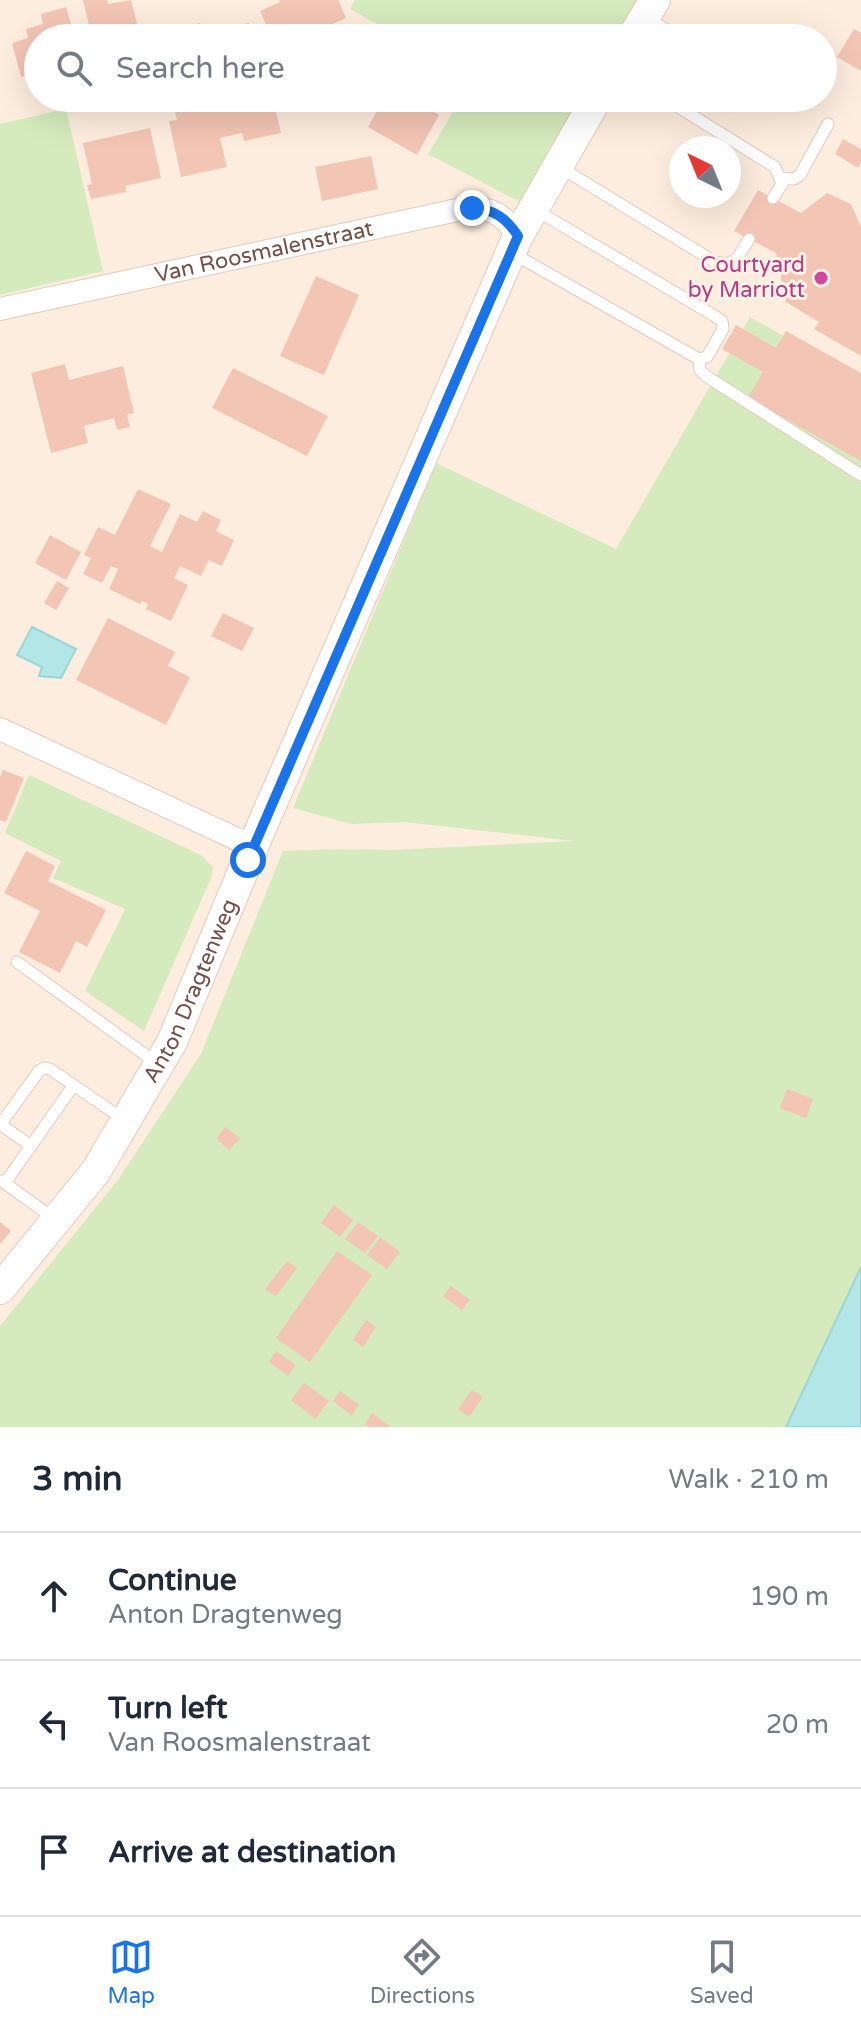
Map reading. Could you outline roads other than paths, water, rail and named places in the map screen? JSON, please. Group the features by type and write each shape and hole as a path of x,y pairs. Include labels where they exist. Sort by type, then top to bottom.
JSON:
{"main road":[{"name":"Anton Dragtenweg","path":"0,1289 96,1171 172,1042 515,244 589,112"}],"street":[{"name":"Van Roosmalenstraat","path":"0,309 472,208 501,215 511,224 515,244"},
{"path":"0,729 254,847"}],"lane":[{"path":"687,112 775,167 782,184 773,198"},
{"path":"780,178 794,179 800,175 828,124"},
{"path":"558,166 715,262 727,264 737,259 749,239"},
{"path":"515,244 699,359 707,357 723,329 722,321 534,209"},
{"path":"699,359 700,370 706,376 861,475"},
{"path":"17,962 158,1064"},
{"path":"31,1146 0,1124 44,1068 50,1069 125,1121"},
{"path":"56,1220 2,1181 73,1086"}],"water":[{"path":"32,627 76,649 61,678 39,676 42,667 17,655"},
{"path":"861,1267 861,1427 786,1427"}],"place":[{"name":"Courtyard by Marriott","path":"821,278"}]}
